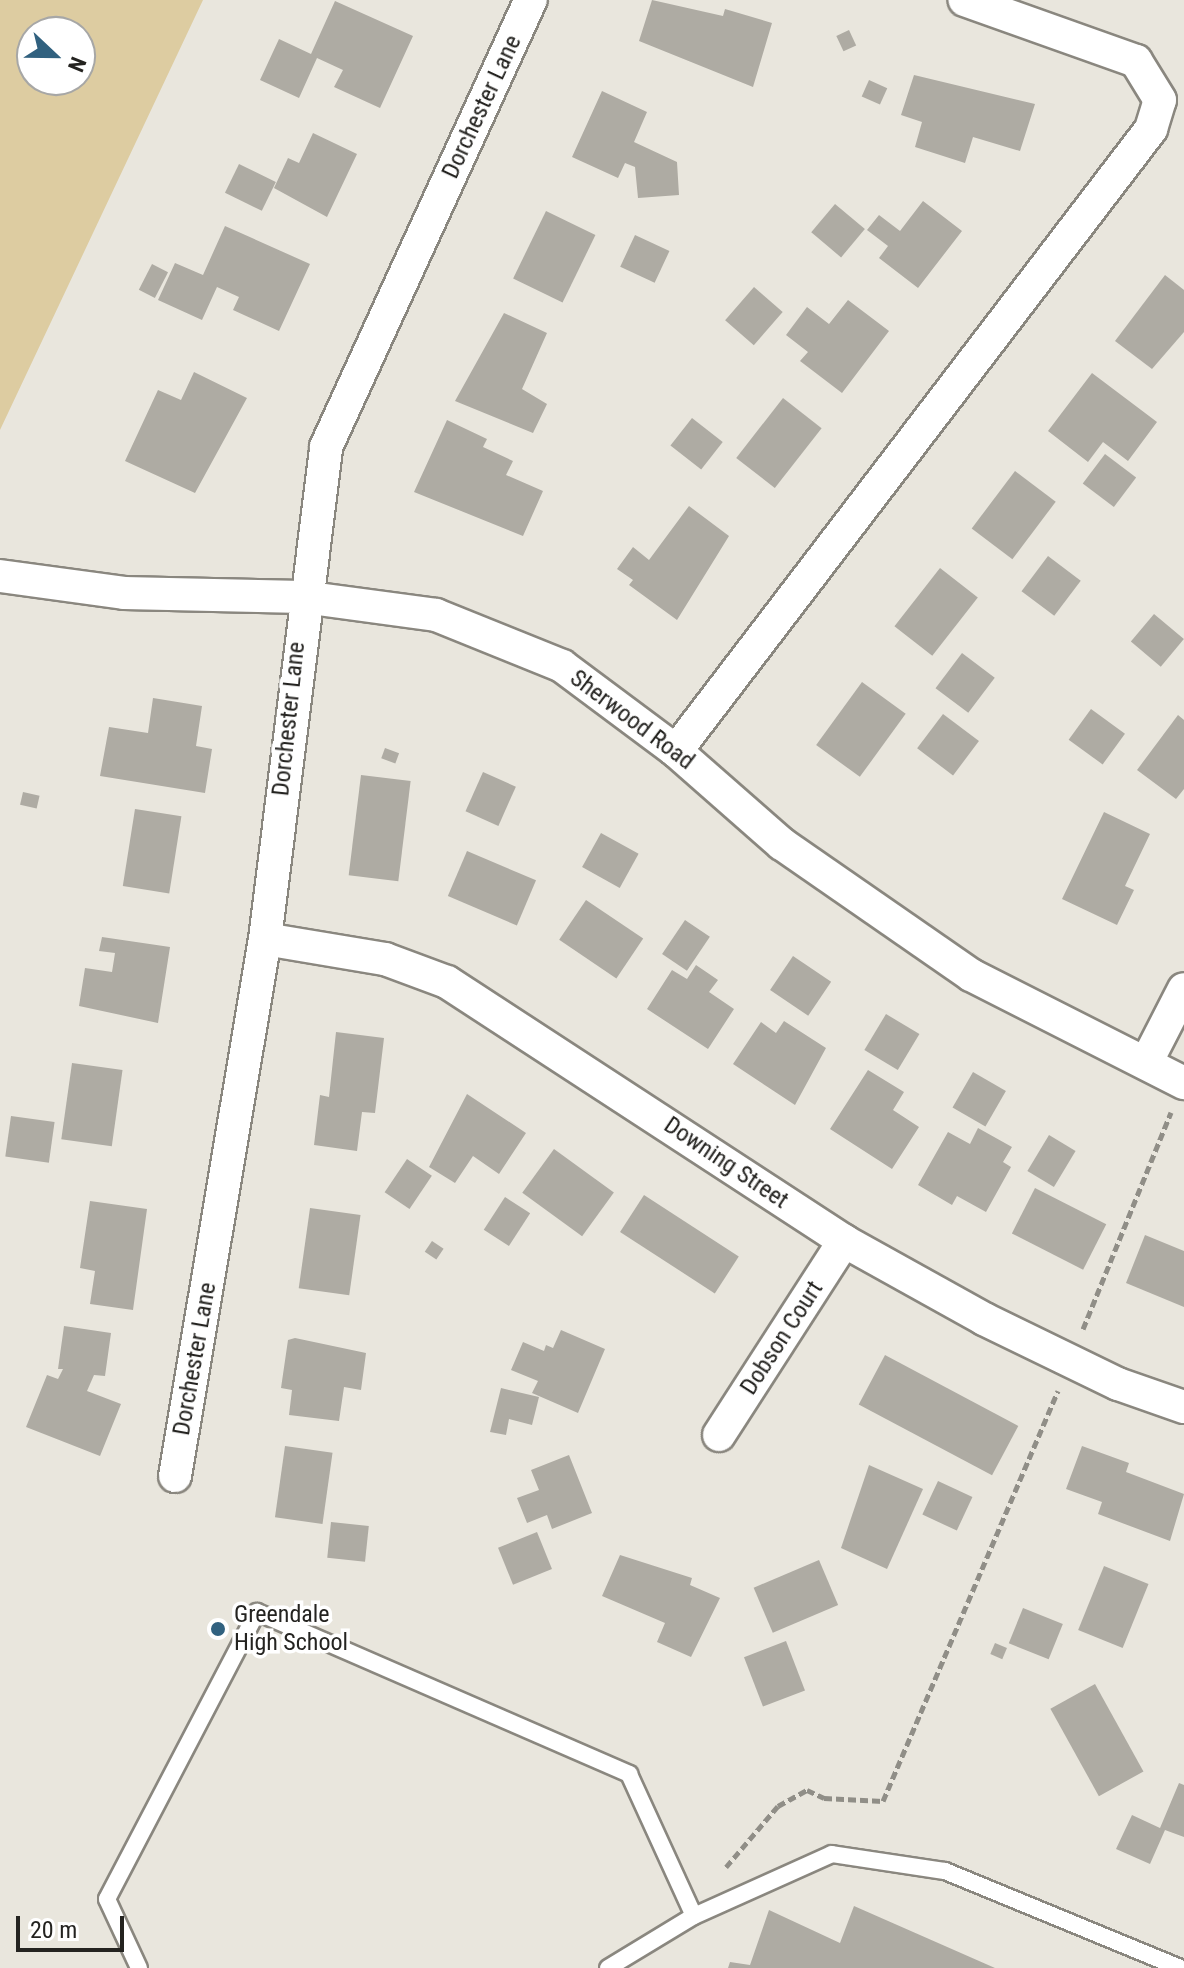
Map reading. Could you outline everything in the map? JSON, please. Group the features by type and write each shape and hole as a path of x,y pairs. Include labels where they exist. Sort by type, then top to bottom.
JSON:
{"street":[{"name":"Dorchester Lane","path":"175,1476 265,939 303,597 326,447 531,0"},
{"path":"676,751 1151,129 1160,100 1136,61 965,0"},
{"name":"Sherwood Road","path":"0,576 124,593 303,597 436,615 562,666 676,751 782,844 971,975 1146,1063 1178,1097"},
{"name":"Downing Street","path":"265,939 385,959 447,982 844,1241 984,1319 1118,1384 1184,1407"},
{"path":"1146,1063 1184,989"},
{"name":"Dobson Court","path":"719,1435 844,1241"}],"lane":[{"path":"139,1968 107,1899 257,1612 629,1774 694,1916"},
{"path":"608,1968 694,1916 832,1854 945,1871 1180,1968"}],"path":[{"path":"1081,1335 1178,1097"},
{"path":"726,1867 778,1806 807,1790 824,1798 883,1801 1061,1382"}],"shaded area":[{"path":"0,0 203,0 0,430"}],"building":[{"path":"652,0 723,16 725,9 772,23 753,87 639,41"},
{"path":"335,1 413,36 380,108 334,87 343,70 317,58 299,98 260,80 279,39 311,54"},
{"path":"849,30 856,45 843,51 836,36"},
{"path":"914,75 1035,104 1020,151 973,137 965,163 915,147 922,122 901,115"},
{"path":"869,80 887,88 880,105 862,96"},
{"path":"602,91 647,112 634,142 677,162 679,195 638,198 635,167 625,163 618,178 572,157"},
{"path":"313,133 357,154 327,217 274,188 288,158 299,163"},
{"path":"239,164 276,182 262,211 225,193"},
{"path":"923,201 962,231 918,288 879,258 888,246 867,230 879,215 900,231"},
{"path":"835,204 865,229 841,257 811,232"},
{"path":"546,211 595,235 563,303 513,278"},
{"path":"225,226 310,264 279,331 233,310 239,297 217,287 202,320 158,300 175,263 203,275"},
{"path":"635,235 669,251 655,283 620,267"},
{"path":"152,264 168,272 155,298 139,290"},
{"path":"1165,275 1184,290 1184,332 1152,369 1115,341"},
{"path":"754,287 783,312 754,345 725,320"},
{"path":"848,300 889,331 842,393 800,361 808,352 786,335 807,307 829,324"},
{"path":"504,313 547,333 522,389 547,404 533,433 455,401"},
{"path":"194,372 247,398 195,493 125,461 158,390 181,400"},
{"path":"1092,373 1157,422 1128,461 1103,442 1088,462 1048,431"},
{"path":"783,398 822,428 775,488 736,458"},
{"path":"692,418 723,442 701,470 670,446"},
{"path":"447,420 487,439 483,447 513,461 506,475 543,491 523,536 414,492"},
{"path":"1105,454 1136,477 1114,507 1083,484"},
{"path":"1015,471 1056,502 1012,559 972,529"},
{"path":"689,506 729,536 677,620 629,585 633,580 617,569 633,547 649,560"},
{"path":"1048,556 1081,581 1054,616 1022,591"},
{"path":"940,568 978,598 932,656 894,626"},
{"path":"1154,614 1184,639 1161,667 1131,642"},
{"path":"962,653 995,678 968,713 936,688"},
{"path":"862,682 906,714 860,777 816,745"},
{"path":"153,698 202,706 196,746 212,749 205,793 100,776 109,727 148,733"},
{"path":"1091,709 1125,734 1103,764 1069,740"},
{"path":"943,714 979,741 953,775 917,748"},
{"path":"1178,715 1184,720 1184,789 1176,799 1137,770"},
{"path":"385,748 399,753 395,763 381,758"},
{"path":"483,772 516,787 498,826 466,811"},
{"path":"361,775 411,781 398,881 349,875"},
{"path":"23,792 40,796 37,808 20,805"},
{"path":"135,809 181,816 169,893 123,886"},
{"path":"1104,812 1150,834 1125,886 1134,890 1117,925 1062,899"},
{"path":"601,833 639,854 620,888 582,867"},
{"path":"467,851 536,880 517,925 448,896"},
{"path":"586,900 643,939 616,978 559,940"},
{"path":"685,920 710,937 687,971 662,954"},
{"path":"102,937 170,947 158,1023 79,1006 85,968 112,972 115,953 99,951"},
{"path":"793,956 831,982 808,1016 770,990"},
{"path":"696,965 718,980 709,992 734,1009 708,1049 647,1009 672,970 687,979"},
{"path":"886,1014 919,1034 898,1070 864,1050"},
{"path":"784,1021 826,1048 795,1105 733,1064 761,1022 776,1033"},
{"path":"336,1032 384,1038 375,1113 362,1112 357,1151 314,1145 320,1095 329,1097"},
{"path":"72,1063 123,1070 112,1146 61,1139"},
{"path":"868,1070 904,1092 893,1110 919,1127 892,1169 830,1129"},
{"path":"973,1072 1006,1091 985,1127 952,1108"},
{"path":"467,1094 526,1133 499,1174 473,1156 455,1183 429,1167"},
{"path":"11,1116 55,1122 49,1163 5,1157"},
{"path":"978,1128 1012,1147 1003,1162 1011,1167 986,1212 957,1196 952,1205 918,1185 948,1132 970,1144"},
{"path":"1049,1135 1076,1151 1054,1187 1027,1171"},
{"path":"554,1149 614,1192 582,1236 522,1193"},
{"path":"407,1159 432,1176 410,1209 385,1192"},
{"path":"1035,1188 1106,1224 1083,1270 1012,1233"},
{"path":"644,1195 739,1257 715,1293 620,1232"},
{"path":"505,1197 530,1213 509,1246 484,1230"},
{"path":"90,1201 147,1209 133,1310 90,1304 95,1271 80,1268"},
{"path":"310,1208 361,1215 349,1295 299,1288"},
{"path":"1145,1235 1184,1251 1184,1307 1126,1283"},
{"path":"432,1241 444,1249 436,1260 425,1252"},
{"path":"64,1326 111,1333 105,1376 94,1375 87,1391 121,1404 100,1456 26,1427 47,1375 58,1379 63,1369 58,1369"},
{"path":"561,1330 605,1349 578,1413 532,1393 538,1381 511,1370 523,1342 544,1351 546,1345 553,1348"},
{"path":"295,1338 366,1353 361,1390 344,1387 339,1421 289,1415 292,1390 281,1388 288,1340"},
{"path":"885,1355 1018,1426 992,1475 859,1404"},
{"path":"501,1388 539,1397 532,1425 509,1419 506,1435 490,1432"},
{"path":"285,1446 333,1453 323,1524 275,1517"},
{"path":"1082,1446 1129,1463 1126,1472 1184,1494 1170,1541 1098,1514 1102,1502 1066,1489"},
{"path":"569,1455 592,1513 552,1529 547,1515 527,1523 517,1498 539,1490 531,1470"},
{"path":"869,1465 923,1489 887,1569 841,1548"},
{"path":"938,1481 972,1497 957,1531 922,1515"},
{"path":"331,1522 369,1526 365,1562 327,1558"},
{"path":"537,1532 552,1569 513,1585 498,1548"},
{"path":"620,1555 692,1578 690,1585 720,1598 691,1657 657,1642 665,1623 602,1596"},
{"path":"819,1560 838,1605 773,1633 754,1588"},
{"path":"1104,1566 1149,1584 1123,1648 1078,1630"},
{"path":"1023,1608 1063,1624 1049,1659 1009,1643"},
{"path":"786,1641 805,1690 763,1707 744,1657"},
{"path":"995,1643 1007,1648 1002,1659 990,1654"},
{"path":"1095,1684 1143,1771 1099,1796 1050,1709"},
{"path":"1179,1783 1184,1785 1184,1837 1165,1830 1150,1864 1116,1849 1132,1815 1160,1828"},
{"path":"854,1906 995,1968 728,1968 730,1962 750,1965 769,1910 840,1943"}],"place":[{"name":"Greendale High School","path":"218,1629"}]}
